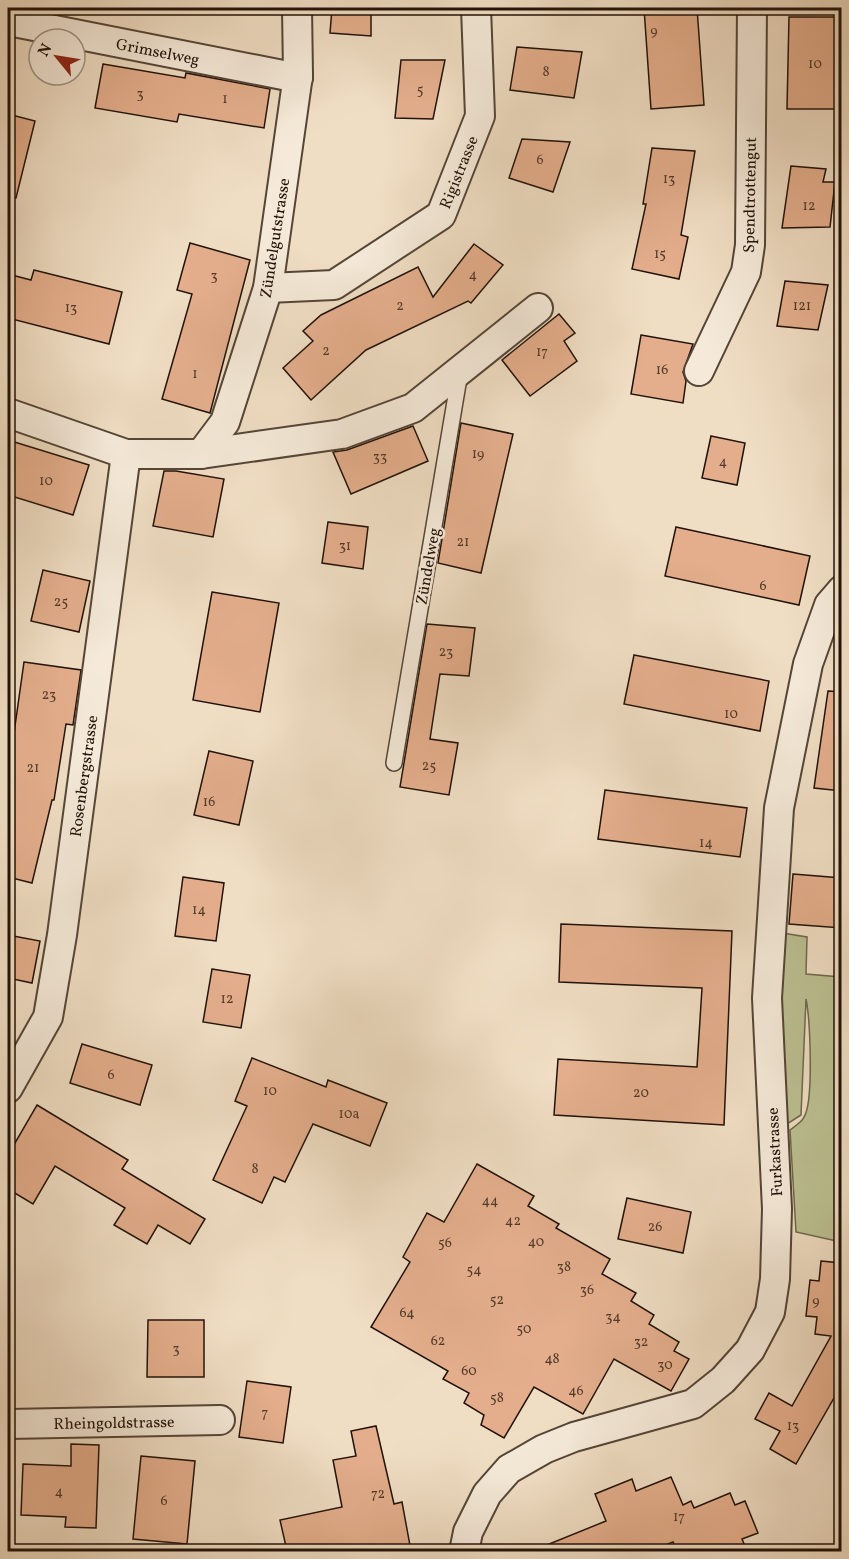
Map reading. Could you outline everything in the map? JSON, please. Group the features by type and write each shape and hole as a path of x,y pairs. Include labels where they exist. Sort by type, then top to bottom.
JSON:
{"street":[{"name":"Zündelgutstrasse","path":"201,454 225,422 268,288 298,78 297,8"},
{"name":"Rigistrasse","path":"268,288 334,285 441,215 480,116 476,8"},
{"name":"Spendtrottengut","path":"699,371 746,272 750,245 752,8"},
{"name":"Grimselweg","path":"19,23 298,78"},
{"path":"8,413 126,454 201,454 342,434 413,408 538,308"},
{"name":"Rosenbergstrasse","path":"8,1088 48,1017 62,935 126,454"},
{"name":"Furkastrasse","path":"464,1551 468,1532 487,1494 509,1469 544,1449 574,1437 693,1404 723,1380 750,1350 770,1312 775,1279 777,1209 767,998 779,808 808,664 829,605 842,590"},
{"name":"Rheingoldstrasse","path":"8,1424 220,1420"}],"lane":[{"name":"Zündelweg","path":"393,763 460,370"}],"green space":[{"path":"776,932 807,937 806,974 841,977 841,1242 796,1232 790,1130 803,1119 807,1108 810,1078 809,1024 806,999 801,1115 784,1126"}],"building":[{"path":"332,8 371,8 371,36 330,33"},
{"path":"644,8 697,8 704,105 651,109"},
{"path":"789,17 842,17 842,109 787,109"},
{"path":"517,47 582,52 574,98 510,90"},
{"path":"401,60 445,60 433,119 395,118"},
{"path":"103,64 185,78 186,73 270,89 264,128 179,114 177,122 95,108"},
{"path":"8,114 35,121 16,198 8,197"},
{"path":"522,139 570,142 553,192 509,178"},
{"path":"652,148 695,151 681,235 688,237 679,279 632,269 646,204 643,204"},
{"path":"791,166 826,169 823,182 835,182 830,227 782,228"},
{"path":"190,243 250,260 210,413 162,399 192,294 177,290"},
{"path":"474,244 503,265 471,303 468,301 366,350 311,400 283,368 313,341 303,331 321,315 418,267 433,297"},
{"path":"34,270 122,292 109,344 8,318 8,274 31,280"},
{"path":"785,281 828,285 818,330 777,326"},
{"path":"559,314 575,333 564,341 577,361 530,396 502,360"},
{"path":"641,335 693,344 683,372 686,381 683,403 631,394"},
{"path":"461,423 513,434 481,573 438,563"},
{"path":"413,426 428,461 351,494 333,452 347,450"},
{"path":"711,436 745,443 737,485 702,478"},
{"path":"8,440 89,465 73,515 8,495"},
{"path":"164,471 224,479 213,537 153,526"},
{"path":"328,522 368,527 363,569 322,563"},
{"path":"676,527 810,556 799,605 665,576"},
{"path":"43,570 90,581 79,632 31,621"},
{"path":"212,592 279,603 260,712 193,700"},
{"path":"427,624 475,628 469,676 440,674 430,739 458,743 449,795 400,787"},
{"path":"634,655 769,681 760,731 624,704"},
{"path":"24,662 81,670 73,725 66,724 54,800 52,800 32,883 8,877 8,732 14,733"},
{"path":"828,691 842,692 842,791 814,788"},
{"path":"209,751 253,761 239,825 194,815"},
{"path":"605,790 747,808 740,857 598,839"},
{"path":"793,874 842,878 842,928 789,924"},
{"path":"183,877 224,883 216,941 175,936"},
{"path":"561,924 732,931 724,1125 554,1115 558,1059 697,1067 702,988 559,982"},
{"path":"8,935 40,941 32,983 8,978"},
{"path":"212,969 250,975 241,1028 203,1022"},
{"path":"82,1044 152,1065 140,1105 70,1083"},
{"path":"252,1058 326,1087 328,1080 387,1103 370,1146 313,1124 285,1182 274,1177 262,1203 213,1180 247,1106 235,1101"},
{"path":"37,1105 128,1160 122,1169 205,1219 190,1244 158,1225 147,1244 114,1225 125,1208 55,1166 33,1204 8,1189 8,1155"},
{"path":"477,1164 534,1196 528,1206 559,1224 556,1228 610,1259 602,1274 636,1293 631,1301 654,1315 649,1324 679,1342 674,1351 689,1359 671,1391 614,1359 583,1414 534,1387 504,1438 481,1425 484,1415 464,1403 469,1393 443,1379 448,1371 371,1327 410,1262 403,1257 427,1213 444,1222"},
{"path":"627,1198 691,1212 683,1253 618,1239"},
{"path":"821,1261 842,1263 842,1384 796,1464 770,1449 780,1431 755,1419 769,1393 792,1406 831,1336 815,1334 817,1317 806,1316 810,1280 819,1281"},
{"path":"148,1320 204,1320 204,1377 147,1377"},
{"path":"247,1381 291,1387 283,1443 239,1437"},
{"path":"376,1426 394,1504 402,1502 411,1551 287,1551 280,1520 342,1507 333,1460 356,1456 351,1431"},
{"path":"71,1444 99,1445 96,1528 65,1527 66,1517 21,1515 23,1464 71,1466"},
{"path":"141,1456 195,1461 187,1544 133,1539"},
{"path":"671,1477 683,1505 691,1501 694,1508 730,1493 735,1505 745,1501 758,1533 742,1539 747,1551 677,1551 673,1542 650,1551 532,1551 606,1521 595,1494 632,1479 636,1491"}]}
